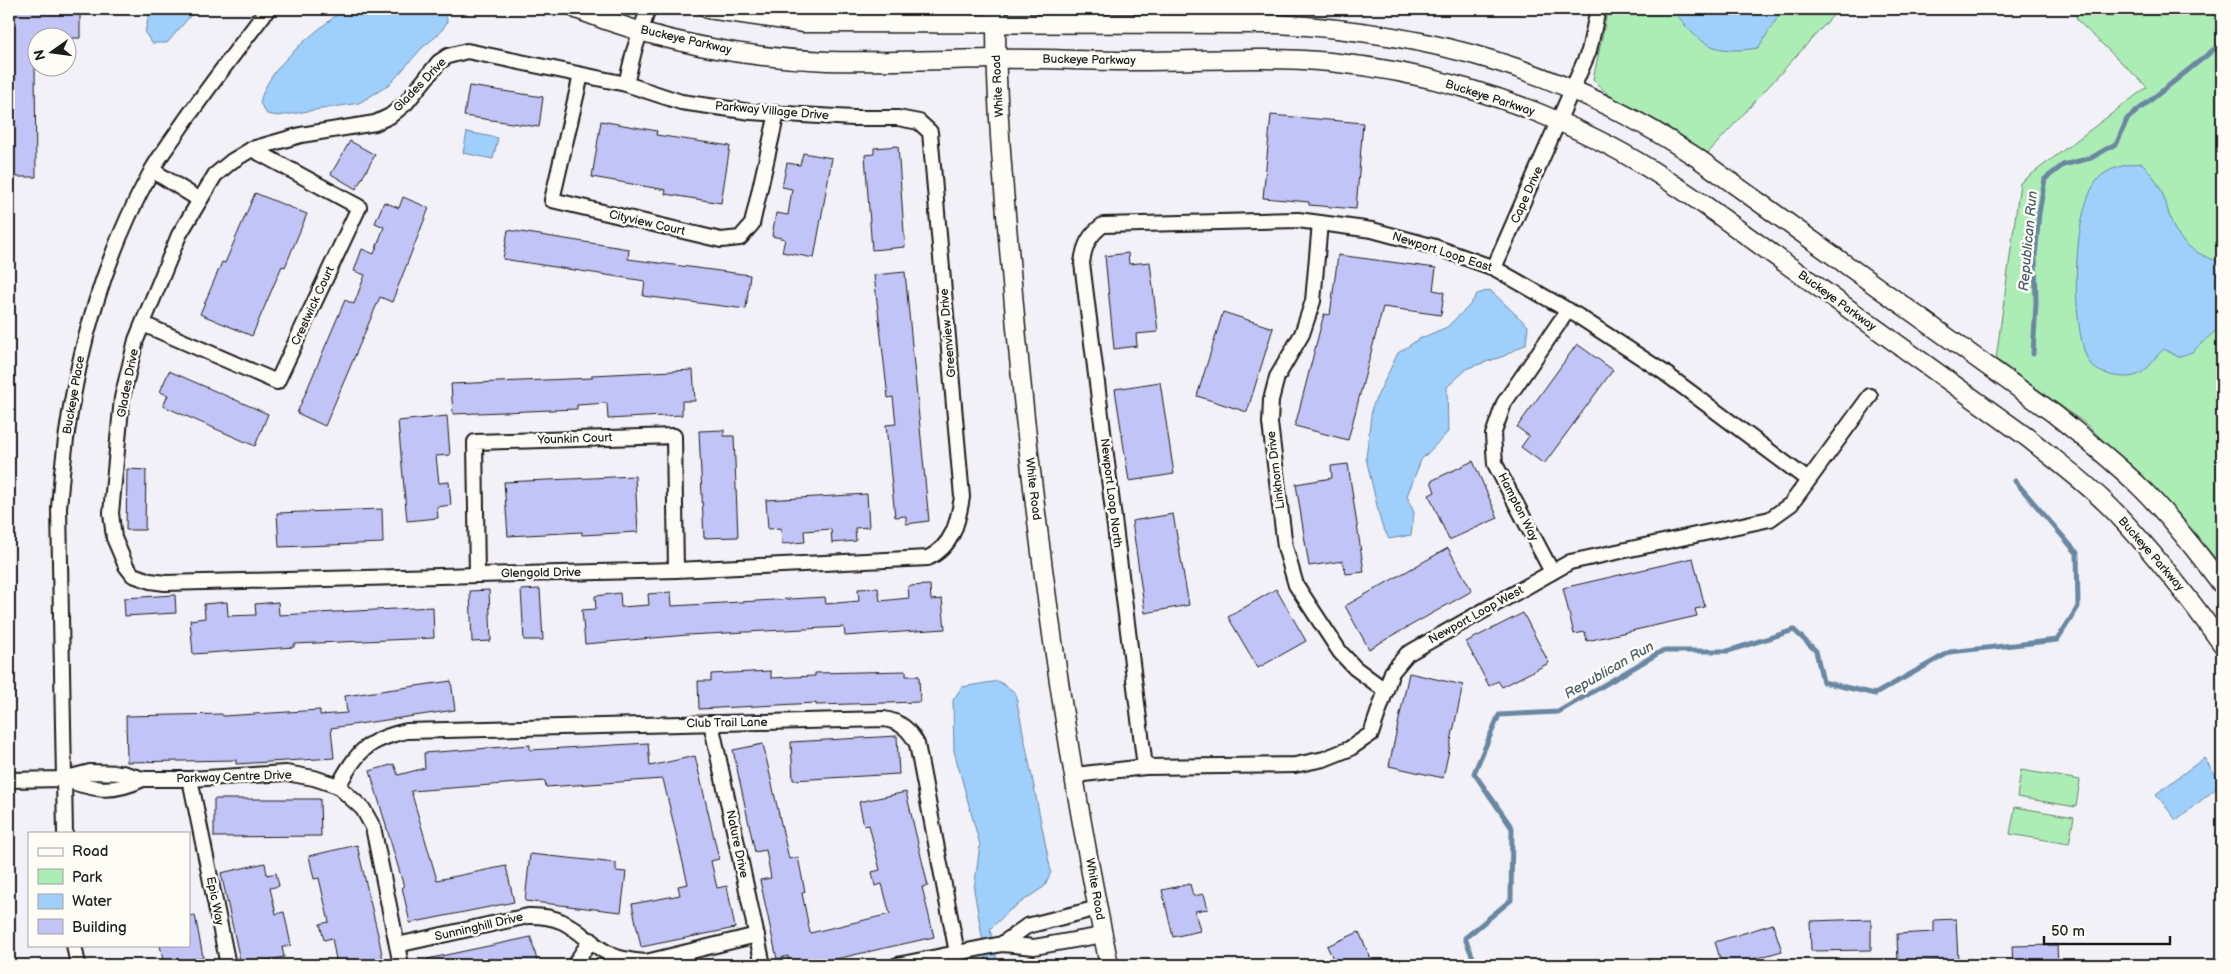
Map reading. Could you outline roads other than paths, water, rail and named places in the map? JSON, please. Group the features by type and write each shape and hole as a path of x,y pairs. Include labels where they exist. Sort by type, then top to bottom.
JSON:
{"street":[{"name":"Buckeye Place","path":"65,832 59,508 62,459 81,354 112,254 152,170 204,92 268,9"},
{"name":"Buckeye Parkway","path":"576,9 640,30 722,49 773,57 826,61 996,58 1326,62 1381,69 1438,81 1496,98 1559,121 1600,140 1652,170 1703,204 2028,438 2072,473 2115,512 2156,557 2222,644"},
{"path":"626,84 640,30 648,9"},
{"path":"708,9 804,23 996,16 1278,24 1355,30 1465,52 1572,88 1667,138 1696,157 2052,413 2139,486 2182,534 2222,585"},
{"name":"Cape Drive","path":"1494,268 1589,51 1598,9"},
{"name":"White Road","path":"996,16 996,58 1004,196 1029,459 1075,775 1110,965"},
{"name":"Parkway Village Drive","path":"457,53 477,51 626,84 681,102 777,113 853,118 898,118 919,122"},
{"name":"Glades Drive","path":"133,575 120,557 114,538 111,513 122,398 136,340 179,235 215,175 232,161 252,149 301,135 375,123 390,116 406,103 439,62 457,53"},
{"name":"Cityview Court","path":"582,74 552,200 721,240 740,238 752,224 777,113"},
{"name":"Greenview Drive","path":"919,122 930,132 962,497 957,526 945,546"},
{"name":"Crestwick Court","path":"143,324 277,382 359,207 252,149"},
{"path":"152,170 200,200"},
{"name":"Newport Loop East","path":"1103,225 1298,220 1372,230 1435,247 1494,268 1568,310 1662,371 1808,480"},
{"name":"Linkhorn Drive","path":"1320,223 1313,301 1302,334 1277,377 1271,400 1270,423 1285,547 1296,585 1340,652 1355,668 1386,690"},
{"name":"Newport Loop North","path":"1103,225 1089,238 1083,251 1082,263 1145,767"},
{"name":"Hampton Way","path":"1552,572 1496,464 1493,435 1504,402 1568,310"},
{"name":"Newport Loop West","path":"1075,775 1145,767 1295,765 1324,759 1349,749 1371,734 1392,672 1407,654 1570,562 1770,520 1791,504 1870,396"},
{"name":"Younkin Court","path":"477,575 475,442 674,436 676,570"},
{"name":"Glengold Drive","path":"133,575 150,581 165,582 676,570 928,558 938,553 945,546"},
{"name":"Club Trail Lane","path":"338,786 356,755 366,746 379,739 407,731 884,719 904,726 911,733 917,744 957,953"},
{"name":"Nature Drive","path":"711,723 763,965"},
{"name":"Parkway Centre Drive","path":"9,780 64,779 93,788 124,788 143,779 190,779 286,773 314,778 338,786 364,809 373,827 401,965"},
{"name":"Epic Way","path":"190,779 228,965"},
{"path":"1002,944 1027,926 1098,908"},
{"name":"Sunninghill Drive","path":"397,945 528,916 547,916 562,920 611,955 627,960 646,962 757,935"},
{"path":"897,965 1002,944 1034,947 1103,935"},
{"path":"574,965 590,940"},
{"path":"74,946 78,965"}],"water":[{"path":"150,9 193,9 191,15 167,43 152,43 145,33"},
{"path":"344,9 446,9 447,22 440,33 422,48 389,85 359,103 278,116 267,114 260,103 264,89 272,76 294,51"},
{"path":"1673,9 1783,9 1758,48 1730,50 1708,45 1699,39"},
{"path":"467,132 498,138 493,159 463,153"},
{"path":"2142,163 2159,186 2172,224 2179,236 2184,242 2206,257 2222,263 2222,325 2192,352 2178,357 2164,349 2149,367 2141,373 2132,377 2121,377 2097,370 2089,362 2083,346 2079,322 2076,293 2077,263 2085,206 2093,186 2109,171 2123,166"},
{"path":"1490,290 1528,326 1526,344 1504,356 1468,368 1447,387 1448,432 1421,460 1407,496 1414,513 1411,535 1389,539 1381,523 1366,458 1372,407 1398,353 1419,339 1447,327 1470,305 1477,294"},
{"path":"998,681 1015,692 1051,872 1045,886 1010,910 990,929 998,965 987,965 974,890 980,845 954,751 953,700 962,687"},
{"path":"2204,758 2222,784 2176,820 2156,794"}],"waterway":[{"name":"Republican Run","path":"2033,354 2036,303 2035,257 2039,213 2045,179 2063,165 2091,158 2117,143 2127,119 2222,43"},
{"name":"Republican Run","path":"1476,965 1465,938 1511,900 1512,828 1474,773 1499,715 1558,712 1662,651 1728,651 1794,630 1816,651 1823,682 1875,694 1950,652 2057,640 2078,607 2077,553 2015,481"}]}
